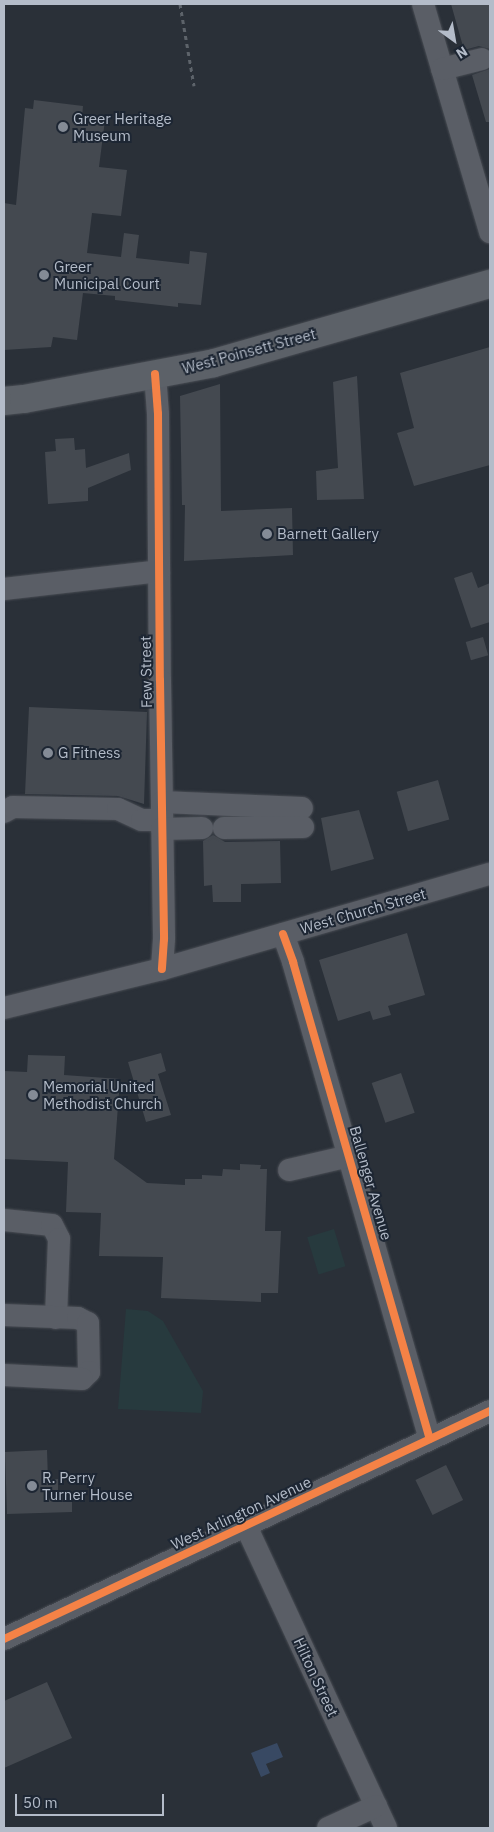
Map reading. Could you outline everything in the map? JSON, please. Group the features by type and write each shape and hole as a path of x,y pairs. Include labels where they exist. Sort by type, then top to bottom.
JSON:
{"main road":[{"name":"West Poinsett Street","path":"4,401 214,363 490,284"}],"street":[{"path":"423,4 490,232"},
{"path":"442,69 482,59"},
{"name":"Few Street","path":"155,374 158,414 164,938 162,968"},
{"path":"4,589 159,571"},
{"path":"4,812 13,807 118,809 124,810 136,819 162,817 302,818 224,828"},
{"path":"162,817 202,828"},
{"name":"West Church Street","path":"4,1008 162,968 490,874"},
{"name":"Ballenger Avenue","path":"283,934 294,962 430,1439"},
{"path":"289,1170 349,1156"},
{"path":"4,1220 52,1225 59,1239 56,1318"},
{"path":"4,1316 78,1318 88,1323 89,1372 82,1379 4,1375"},
{"name":"West Arlington Avenue","path":"4,1639 490,1411"},
{"name":"Hilton Street","path":"246,1526 386,1828"},
{"path":"328,1828 376,1806"}],"path":[{"path":"180,4 194,86"}],"green space":[{"path":"334,1229 345,1266 319,1274 307,1237"},
{"path":"126,1309 148,1311 163,1321 203,1391 201,1413 118,1409"}],"water":[{"path":"277,1743 283,1757 266,1764 270,1773 261,1777 251,1753"}],"building":[{"path":"451,4 490,4 490,49 479,46 464,50"},
{"path":"490,69 490,122 486,122 472,75"},
{"path":"34,100 83,106 82,117 105,120 99,167 127,170 121,216 92,213 87,253 121,257 124,233 139,235 136,258 189,264 190,251 207,253 201,305 178,303 178,307 115,300 115,296 83,293 77,340 53,337 51,347 4,350 4,203 16,205 25,108 33,109"},
{"path":"490,347 490,465 414,486 397,433 414,428 400,373"},
{"path":"357,376 364,499 317,500 316,471 338,468 333,382"},
{"path":"220,384 221,511 292,508 293,555 184,561 185,505 182,505 180,396"},
{"path":"74,438 75,450 85,449 86,468 129,453 131,470 88,488 88,501 48,504 45,452 56,451 55,439"},
{"path":"472,572 478,588 490,583 490,622 471,628 454,578"},
{"path":"483,637 488,655 471,660 466,642"},
{"path":"29,707 147,712 144,804 118,796 25,794"},
{"path":"438,780 449,819 408,831 397,792"},
{"path":"359,810 374,859 331,871 321,818"},
{"path":"213,835 225,842 280,841 281,883 241,884 241,902 213,902 212,885 204,886 203,841"},
{"path":"407,933 425,995 388,1006 391,1015 373,1020 370,1011 338,1021 319,960"},
{"path":"161,1053 166,1071 158,1074 171,1115 146,1122 128,1062"},
{"path":"28,1055 65,1056 64,1075 120,1079 114,1159 147,1183 185,1185 185,1179 202,1179 202,1175 222,1176 223,1169 240,1170 240,1164 261,1165 260,1169 267,1169 265,1231 281,1231 278,1293 261,1293 261,1302 161,1298 163,1257 99,1256 101,1213 66,1212 68,1162 4,1159 4,1071 27,1072"},
{"path":"401,1073 415,1113 385,1123 372,1083"},
{"name":"R. Perry Turner House","path":"47,1450 48,1480 58,1479 58,1493 72,1493 72,1512 7,1514 5,1452"},
{"path":"446,1465 463,1500 433,1515 415,1480"},
{"path":"47,1682 72,1738 4,1768 4,1701"}],"cycle path":[{"path":"155,374 158,414 164,939 162,969"},
{"path":"283,934 293,962 430,1439"},
{"path":"4,1639 490,1411"}],"place":[{"name":"Greer Heritage Museum","path":"63,127"},
{"name":"Greer Municipal Court","path":"44,275"},
{"name":"Barnett Gallery","path":"267,534"},
{"name":"G Fitness","path":"48,753"},
{"name":"Memorial United Methodist Church","path":"33,1095"},
{"name":"R. Perry Turner House","path":"32,1486"}]}
